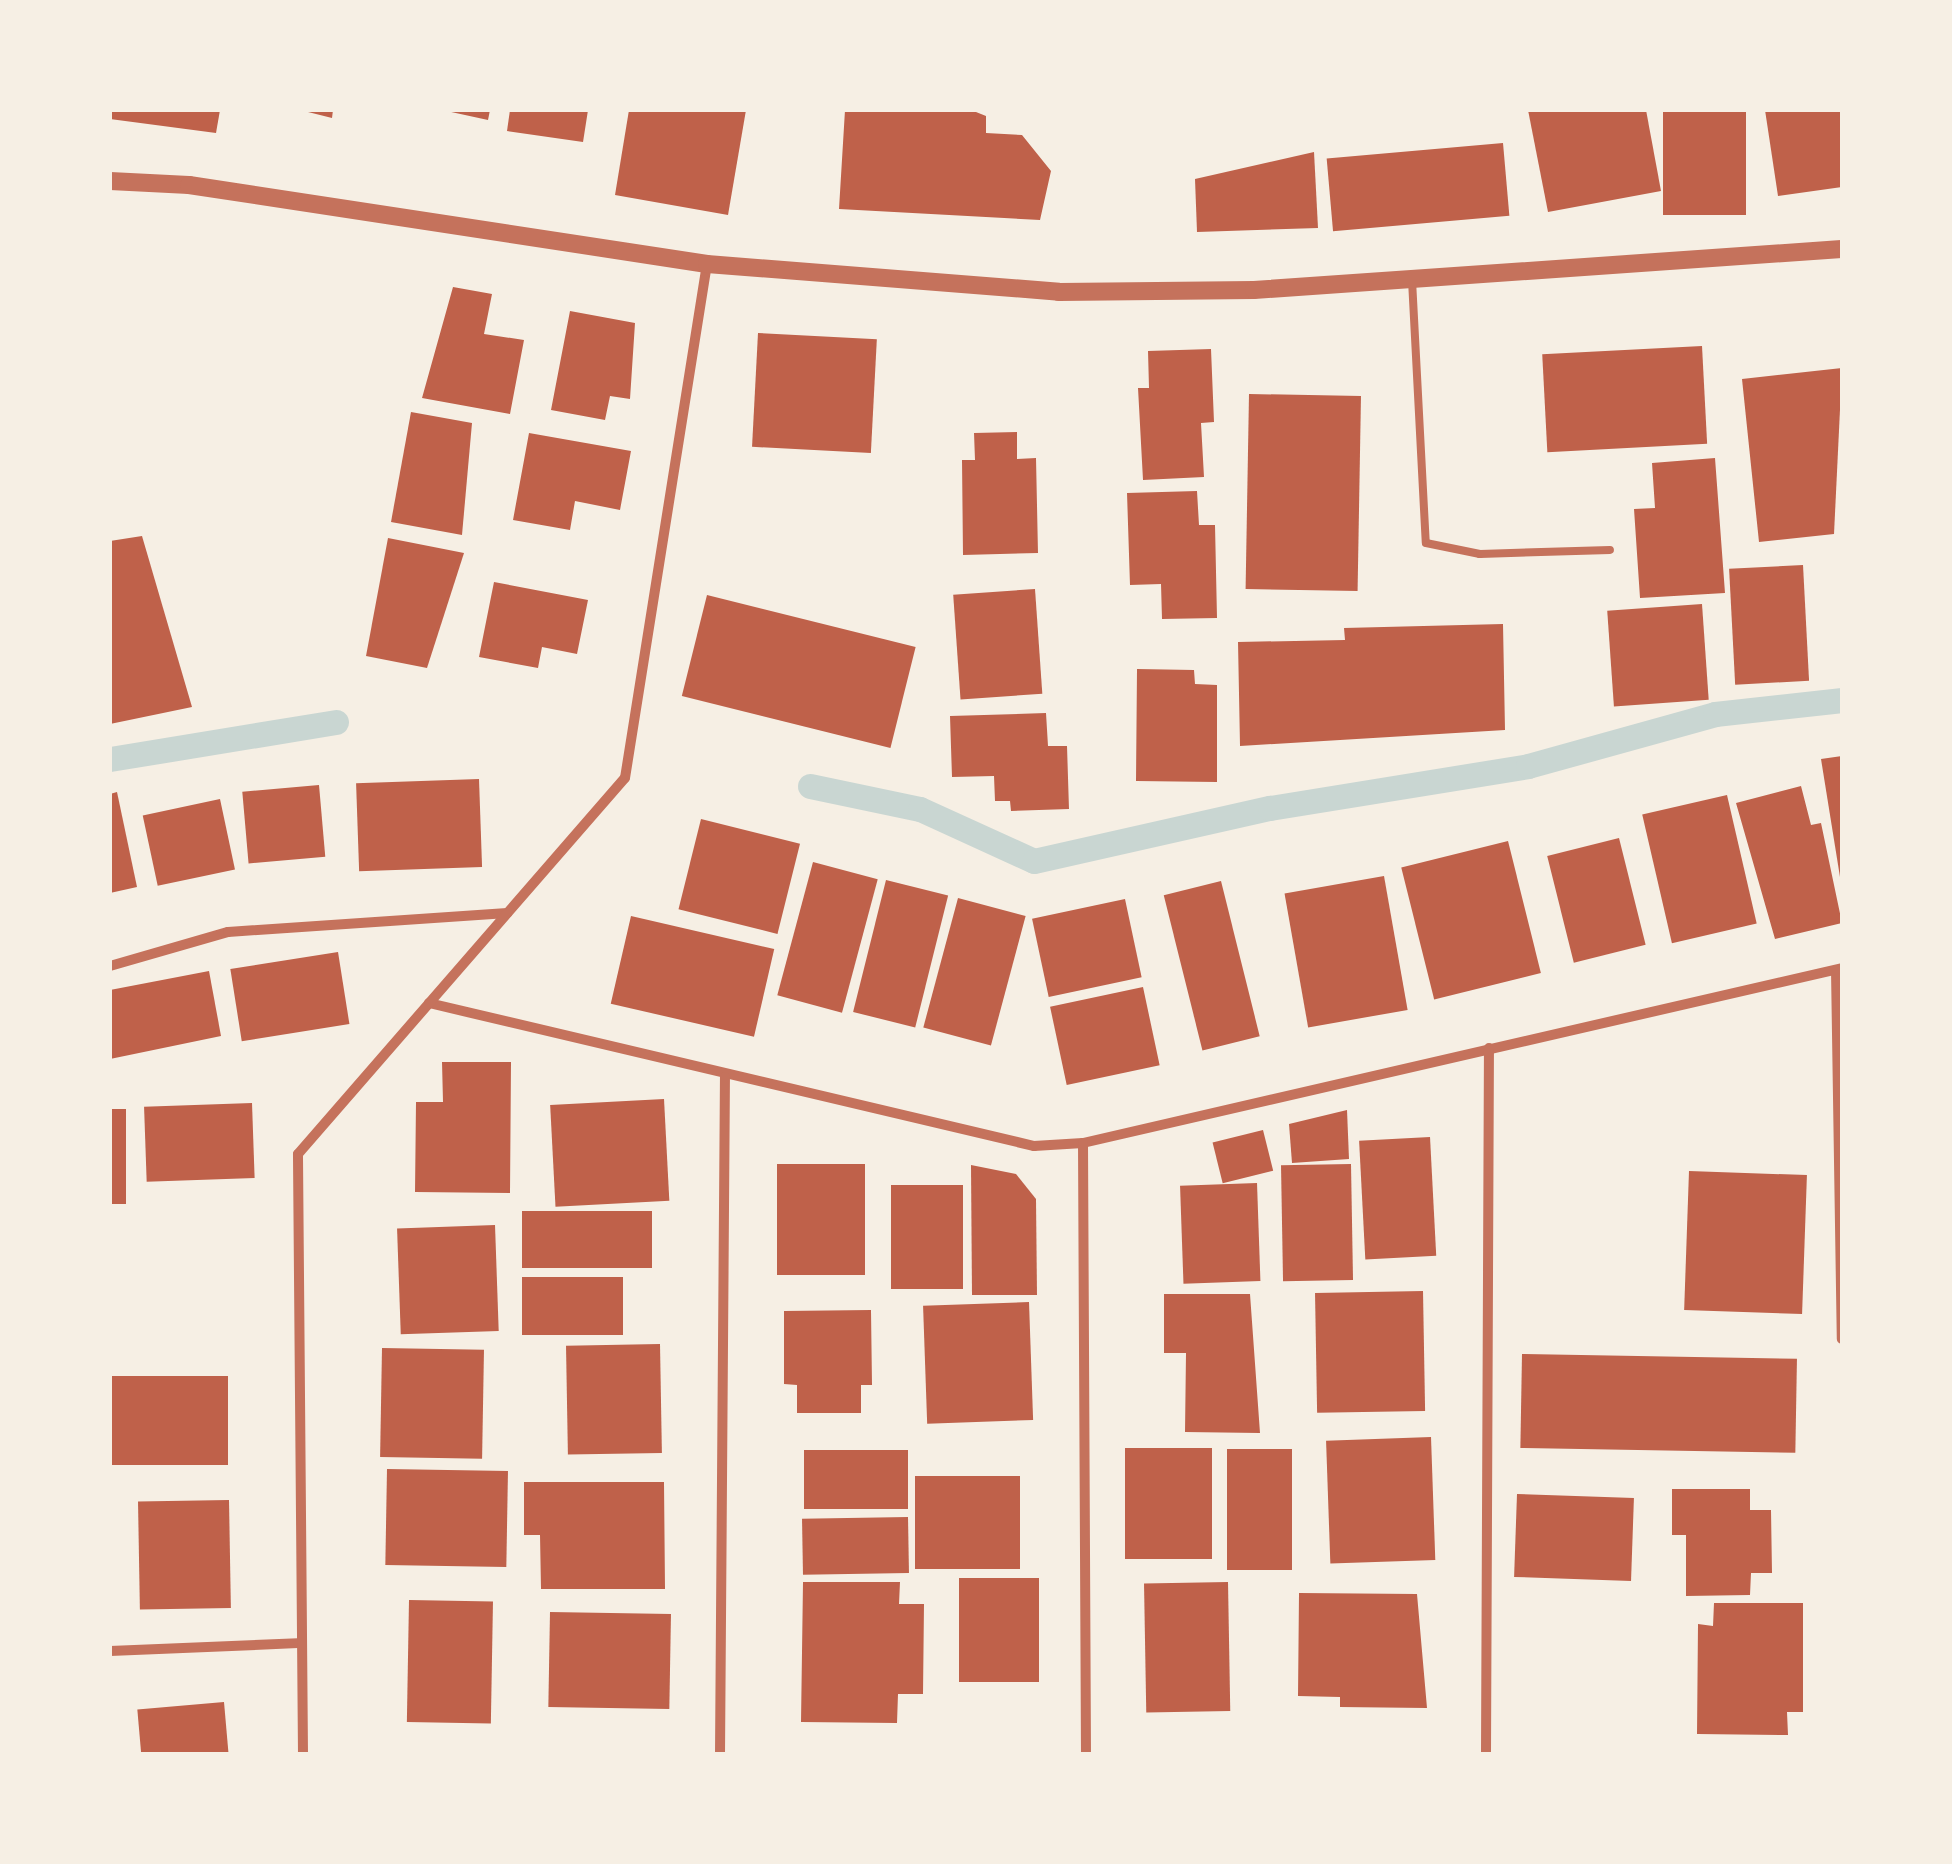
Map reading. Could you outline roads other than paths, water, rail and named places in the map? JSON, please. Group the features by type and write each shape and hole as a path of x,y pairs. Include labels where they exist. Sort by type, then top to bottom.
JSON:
{"street":[{"path":"110,181 189,185 708,264 1059,292 1412,280 1842,249"},
{"path":"303,1754 298,1643 298,1154 626,778 708,264"},
{"path":"110,966 228,932 506,913"},
{"path":"429,1004 724,1077 1034,1146 1083,1143 1839,968 1842,1339"},
{"path":"1486,1754 1489,1048"},
{"path":"720,1754 724,1077"},
{"path":"1083,1143 1086,1754"},
{"path":"110,1650 298,1643"}],"lane":[{"path":"1412,280 1426,543 1480,554 1610,550"}],"waterway":[{"path":"810,786 920,809 1034,861 1270,808 1528,766 1715,714 1842,700"},
{"path":"110,759 336,722"}]}
